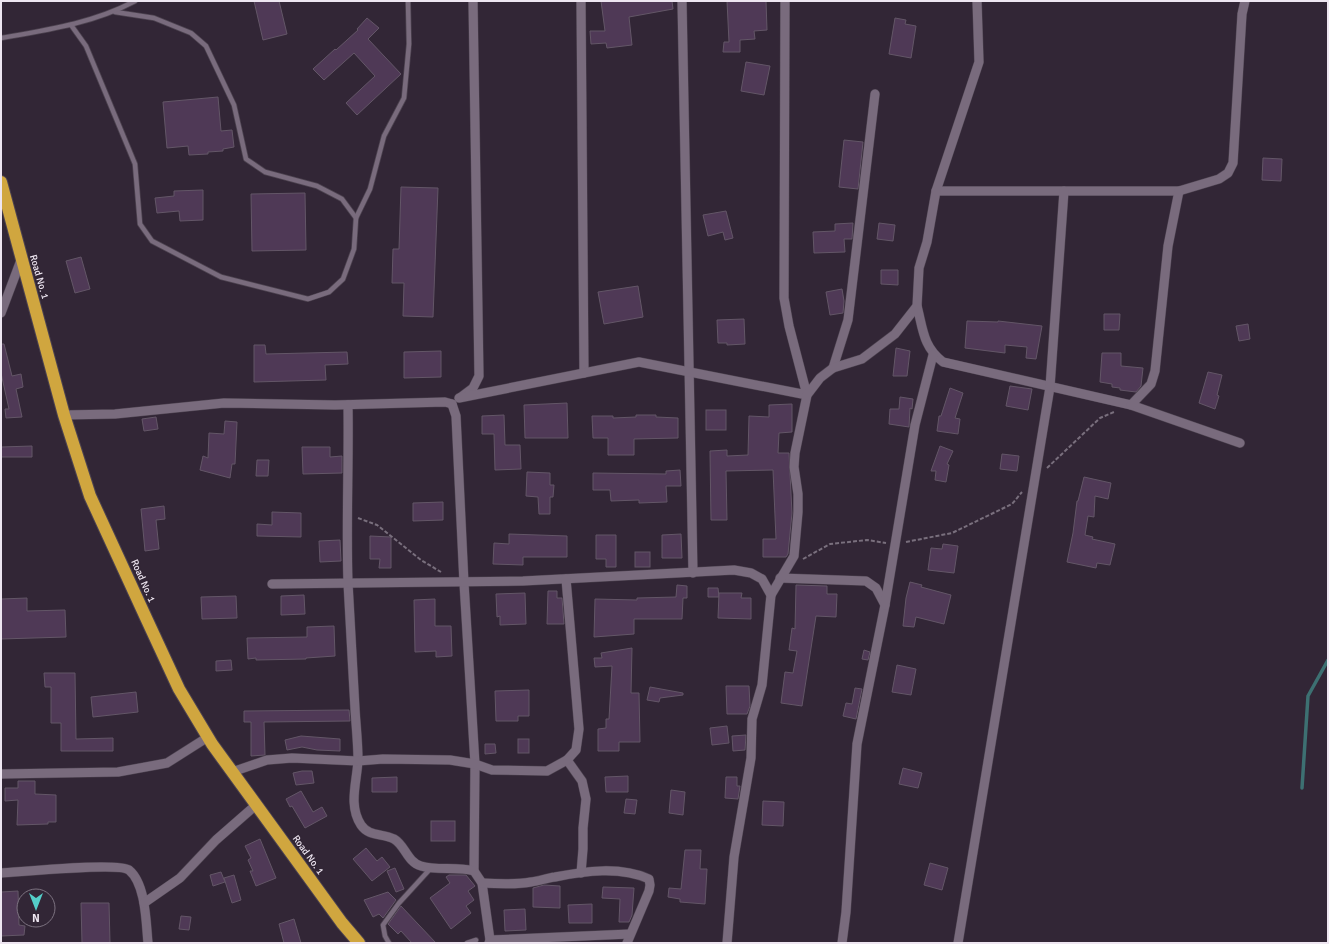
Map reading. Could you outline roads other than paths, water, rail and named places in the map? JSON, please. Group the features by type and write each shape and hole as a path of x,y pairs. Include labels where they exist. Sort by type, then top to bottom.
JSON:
{"highway":[{"name":"Road No. 1","path":"1,182 64,415 90,496 179,689 208,737 232,772 359,943"}],"street":[{"path":"456,401 473,388 479,376 473,1"},
{"path":"581,1 584,373"},
{"path":"682,1 691,372 694,573"},
{"path":"785,1 784,298 789,326 807,395"},
{"path":"977,1 979,62 936,191 927,242 919,268 917,306 928,347 933,355 943,362 1131,405 1240,443"},
{"path":"936,191 1179,191 1219,179 1228,173 1233,163 1242,21 1245,1"},
{"path":"833,368 849,313 875,94"},
{"path":"958,943 1050,387 1064,191"},
{"path":"1131,405 1151,384 1155,371 1168,246 1179,191"},
{"path":"1,313 21,260"},
{"path":"728,943 734,857 751,758 752,719 762,685 771,595 794,556 798,512 798,494 794,466 795,453 807,395 820,378 833,368 862,359 895,334 917,306"},
{"path":"842,943 846,912 858,744 896,544 915,425 933,355"},
{"path":"64,415 121,414 224,403 348,404 456,401 639,362 807,395"},
{"path":"456,401 464,583 475,764 474,871 482,883 490,942 628,939 649,891 650,885 649,879 626,872 598,870 532,882 482,883"},
{"path":"348,404 349,446 346,512 348,583 358,761 354,794 355,814 362,826 374,835 392,838 399,842 413,862 421,866 462,868 474,871"},
{"path":"272,584 464,583 734,570 751,573 762,579 771,595"},
{"path":"780,578 866,581 876,588 885,605"},
{"path":"232,772 267,760 292,758 358,761 419,759 450,760 475,764 492,770 547,771 567,760 576,750 579,729 566,579"},
{"path":"1,774 118,772 167,763 208,737"},
{"path":"567,760 582,781 586,799 581,873"},
{"path":"144,903 180,878 216,840 256,805"},
{"path":"1,873 114,866 128,869 136,878 144,903 148,943"}],"lane":[{"path":"1,38 71,25 115,12 136,1"},
{"path":"71,25 86,46 136,164 140,224 152,241 221,277 308,299 329,292 343,279 354,249 356,218 370,189 384,136 404,98 409,44 408,1"},
{"path":"115,12 154,18 191,33 206,46 234,105 246,159 265,172 317,186 342,199 356,218"},
{"path":"389,943 382,926 399,903 432,867"},
{"path":"467,943 476,940"}],"waterway":[{"path":"1302,788 1308,696 1328,660"}]}
